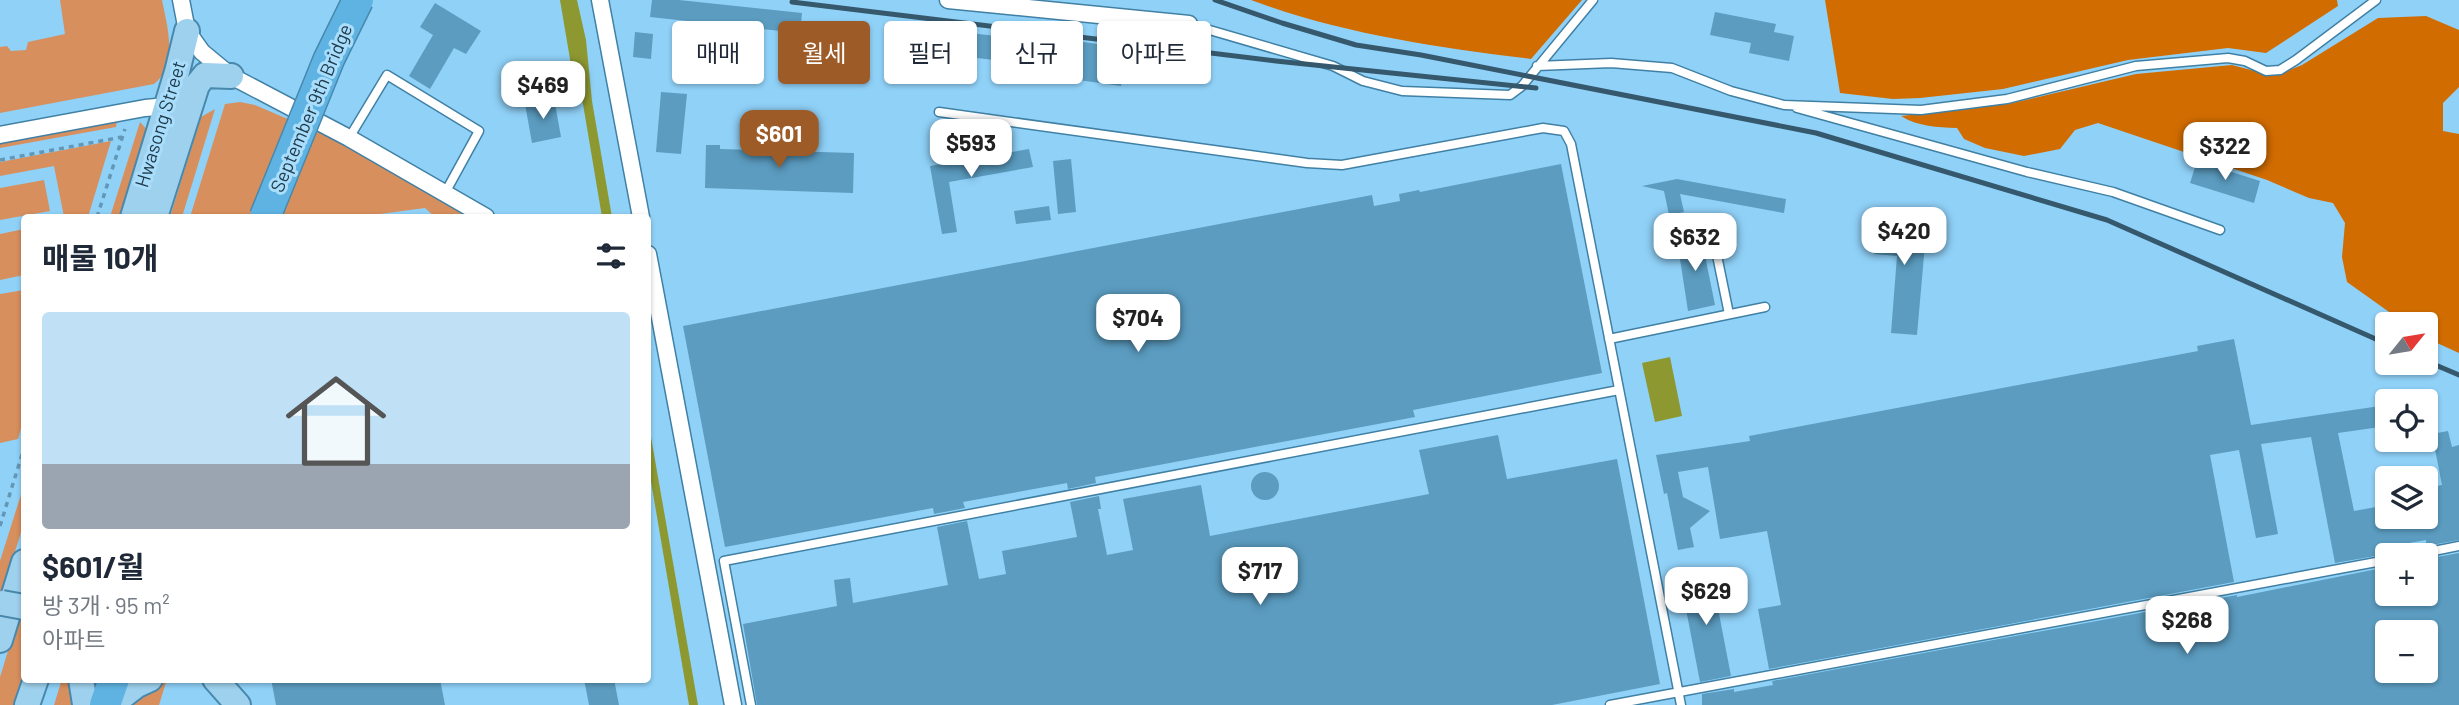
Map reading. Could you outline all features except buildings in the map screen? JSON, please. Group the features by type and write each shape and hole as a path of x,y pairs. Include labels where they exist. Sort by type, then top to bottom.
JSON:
{"highway":[{"name":"September 9th Bridge","path":"244,214 312,49 336,0"},
{"name":"September 9th Bridge","path":"266,214 329,59 358,0"},
{"path":"93,696 109,683"}],"main road":[{"name":"Hwasong Street","path":"134,214 187,31"},
{"name":"Hwasong Street","path":"156,214 197,85 205,75 231,76"},
{"path":"0,640 21,572"},
{"path":"27,705 35,683"},
{"path":"93,696 141,683"}],"street":[{"path":"181,0 187,31 202,52 231,76 349,138 481,214"},
{"path":"600,0 640,214"},
{"path":"948,0 1159,21"},
{"path":"0,135 130,110 167,106"},
{"path":"651,270 733,705"}],"lane":[{"path":"1211,30 1333,66 1363,81 1402,91 1510,95 1522,86 1593,0"},
{"path":"1784,105 1921,110 2007,99 2136,66 2228,58 2245,61 2266,71 2280,69 2376,0"},
{"path":"1537,66 1611,63 1672,68 1731,91 2026,172 2113,192 2220,230"},
{"path":"349,138 387,75 479,131 444,193"},
{"path":"939,112 1294,161 1342,165 1542,128 1564,131 1572,144 1617,337 1619,390 1681,705"},
{"path":"1712,231 1729,314"},
{"path":"1617,337 1765,307"},
{"path":"751,705 724,561 1619,390"},
{"path":"2438,551 2459,547"},
{"path":"1609,705 2375,562"}],"path":[{"path":"98,214 130,110"},
{"path":"0,160 122,137"},
{"path":"0,526 21,458"}],"shaded area":[{"path":"60,0 162,0 169,56 162,76 154,84 0,113 0,47 7,46 11,51 26,50 28,42 65,34"},
{"path":"560,0 577,0 586,40 592,101 611,214 601,214 583,104 571,65"},
{"path":"1251,0 1582,0 1531,59 1389,38 1320,22"},
{"path":"1825,0 2337,0 2338,6 2266,53 2228,48 2128,60 2003,89 1893,99 1840,93"},
{"path":"2426,16 2459,30 2459,87 2443,103 2443,131 2459,134 2459,353 2438,343 2438,312 2389,312 2347,282 2342,257 2345,223 2333,203 2309,198 2267,180 2098,123 2075,130 2060,149 2024,156 1985,148 1964,139 1957,128 1921,124 1901,116 2008,104 2136,74 2232,65 2274,76 2302,65 2378,18"},
{"path":"240,102 255,105 344,143 462,211 460,214 432,214 425,208 380,214 191,214 225,104"},
{"path":"215,109 183,214 171,214 201,117"},
{"path":"117,121 116,127 0,148 0,143"},
{"path":"140,122 148,131 123,214 111,214"},
{"path":"111,141 89,214 63,214 54,166 0,176 0,162"},
{"path":"44,180 50,211 21,214 21,216 0,220 0,188"},
{"path":"21,230 21,276 0,280 0,234"},
{"path":"21,290 21,428 18,439 0,443 0,294"},
{"path":"1670,357 1682,416 1655,422 1642,363"},
{"path":"651,437 698,705 689,705 651,482"},
{"path":"21,494 21,532 0,599 0,561"},
{"path":"21,609 23,683 16,705 0,705 0,677"},
{"path":"61,683 166,683 159,705 54,705"}],"railway":[{"path":"1215,0 1356,45 1421,55 1816,133 2107,220 2375,339"},
{"path":"792,2 1276,61 1536,88"},
{"path":"2438,366 2459,375"}]}
